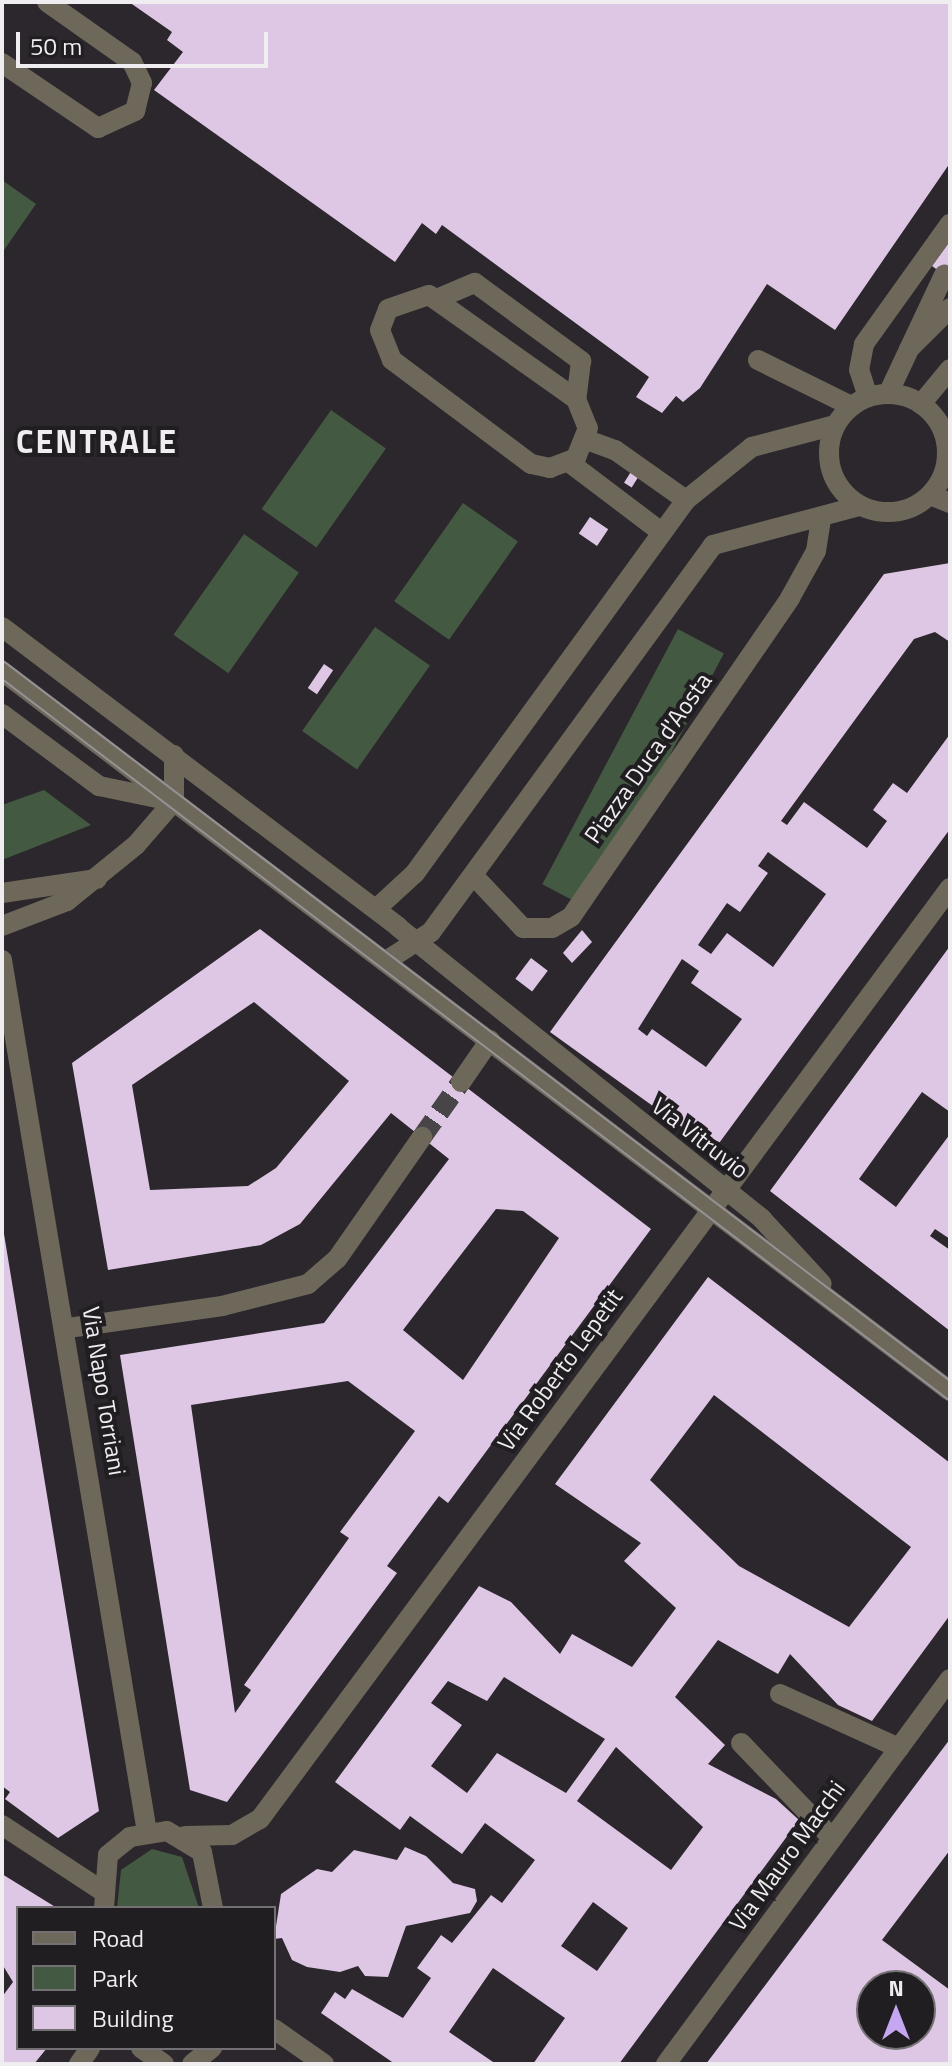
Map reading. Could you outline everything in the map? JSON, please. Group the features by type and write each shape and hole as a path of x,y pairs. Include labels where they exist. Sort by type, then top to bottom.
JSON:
{"street":[{"path":"2,63 98,128 135,111 142,83 132,62 47,2"},
{"path":"869,399 859,370 864,344 950,224"},
{"path":"906,351 944,275"},
{"path":"576,399 581,361 475,283 439,298 408,296 388,309 380,330 392,360 531,464 570,463 660,531"},
{"path":"439,298 576,399 587,417 587,440 570,463"},
{"path":"376,909 415,873 660,531 686,500 752,447 835,425 869,399 906,351 950,308"},
{"path":"386,961 420,945 707,551 732,536 821,518 860,506 897,512 930,495 945,469 948,440 921,404 869,399 758,360"},
{"path":"921,404 950,369"},
{"path":"835,425 830,470 860,506"},
{"path":"587,440 615,450 686,500"},
{"path":"930,495 950,503"},
{"name":"Piazza Duca d'Aosta","path":"473,875 523,928 552,928 571,917 790,598 816,551 821,518"},
{"path":"2,627 420,945"},
{"path":"2,671 490,1040 461,1082"},
{"path":"2,714 99,786 174,801"},
{"path":"2,926 51,909 97,879 174,801 174,755"},
{"path":"2,893 97,879"},
{"name":"Via Roberto Lepetit","path":"147,1832 185,1836 232,1835 260,1819 950,888"},
{"name":"Via Vitruvio","path":"420,945 505,1019 724,1190 790,1246 849,1314"},
{"name":"Via Napo Torriani","path":"2,960 68,1328 147,1832"},
{"name":"Via Vitruvio","path":"490,1040 950,1391"},
{"path":"68,1328 222,1306 308,1284 337,1259 422,1137"},
{"name":"Via Mauro Macchi","path":"666,2064 950,1679"},
{"path":"780,1694 899,1748"},
{"path":"741,1743 832,1838"},
{"path":"2,1825 103,1899 108,1855 147,1832"},
{"path":"185,1836 202,1852 213,1906"},
{"path":"276,2030 324,2064"},
{"path":"144,2050 164,2064"},
{"path":"192,2064 210,2050"}],"green space":[{"path":"2,180 36,204 2,253"},
{"path":"331,410 386,448 316,548 262,509"},
{"path":"463,503 518,541 449,640 394,601"},
{"path":"244,534 299,572 228,673 173,635"},
{"path":"375,627 430,665 357,769 302,731"},
{"path":"678,629 724,653 588,909 542,884"},
{"path":"44,790 91,825 2,860 2,805"},
{"path":"152,1849 182,1857 198,1906 117,1906 121,1870"}],"building":[{"path":"129,2 950,2 950,163 835,330 767,284 700,388 683,402 676,396 662,413 636,397 649,377 442,225 436,234 422,223 395,262 154,90 183,52 167,40 172,32"},
{"path":"950,241 950,279 932,266"},
{"path":"632,470 640,475 632,487 624,483"},
{"path":"590,517 608,529 597,546 579,534"},
{"path":"950,563 950,642 935,632 914,639 781,821 787,825 804,802 867,848 887,821 873,810 893,783 907,793 950,734 950,829 714,1150 550,1032 884,574","holes":["768,852 826,894 773,967 727,933 711,954 698,945 727,903 740,912 768,873 758,866","682,959 699,971 691,983 742,1019 706,1067 652,1029 647,1036 638,1029"]},
{"path":"324,664 333,670 317,694 308,688"},
{"path":"260,929 651,1229 448,1503 439,1496 387,1566 397,1573 227,1802 190,1790 120,1355 324,1323 449,1159 391,1113 300,1224 261,1245 108,1270 72,1063","holes":["254,1002 349,1081 276,1168 248,1186 150,1190 132,1085","496,1209 523,1211 559,1238 463,1380 403,1330","348,1381 415,1431 340,1532 349,1538 244,1685 251,1690 235,1713 191,1405"]},
{"path":"582,930 592,942 572,963 563,953"},
{"path":"950,946 950,1112 922,1092 859,1179 896,1207 950,1134 950,1239 935,1229 930,1236 950,1250 950,1331 770,1191"},
{"path":"531,958 548,971 532,991 515,979"},
{"path":"4,1234 99,1811 58,1838 5,1799 10,1792 2,1786"},
{"path":"708,1277 950,1463 950,1615 872,1721 838,1705 790,1654 778,1674 718,1640 675,1697 725,1745 708,1764 776,1799 799,1820 619,2064 533,2064 565,2018 493,1968 449,2032 496,2064 395,2064 321,2013 335,1992 345,1999 352,1989 403,2018 431,1978 417,1968 441,1935 452,1943 491,1895 502,1903 535,1860 485,1823 462,1854 410,1816 400,1830 335,1782 479,1586 511,1602 560,1654 572,1634 632,1667 676,1608 624,1561 641,1543 555,1484","holes":["714,1395 911,1547 849,1627 739,1566 650,1480","504,1677 605,1739 566,1793 497,1753 467,1793 431,1766 462,1725 431,1703 448,1681 487,1701","616,1747 703,1827 671,1870 577,1801","593,1902 628,1928 597,1971 561,1946"]},
{"path":"950,1739 950,1850 882,1940 923,1970 856,1970 856,2050 936,2050 936,1980 950,1990 950,2064 706,2064"},
{"path":"405,1847 426,1856 453,1883 475,1889 477,1901 470,1913 406,1926 388,1977 365,1976 358,1966 340,1972 307,1967 292,1960 282,1938 276,1939 281,1894 317,1869 332,1872 354,1850 397,1860"},
{"path":"2,1874 54,1906 16,1906 16,2050 45,2050 34,2064 2,2064 2,1997 13,1982 2,1964"}],"tunnel":[{"path":"422,1137 461,1082"}],"tram line":[{"path":"2,660 950,1381"},
{"path":"2,679 950,1401"}],"district":[{"name":"CENTRALE","path":"97,441"}]}
